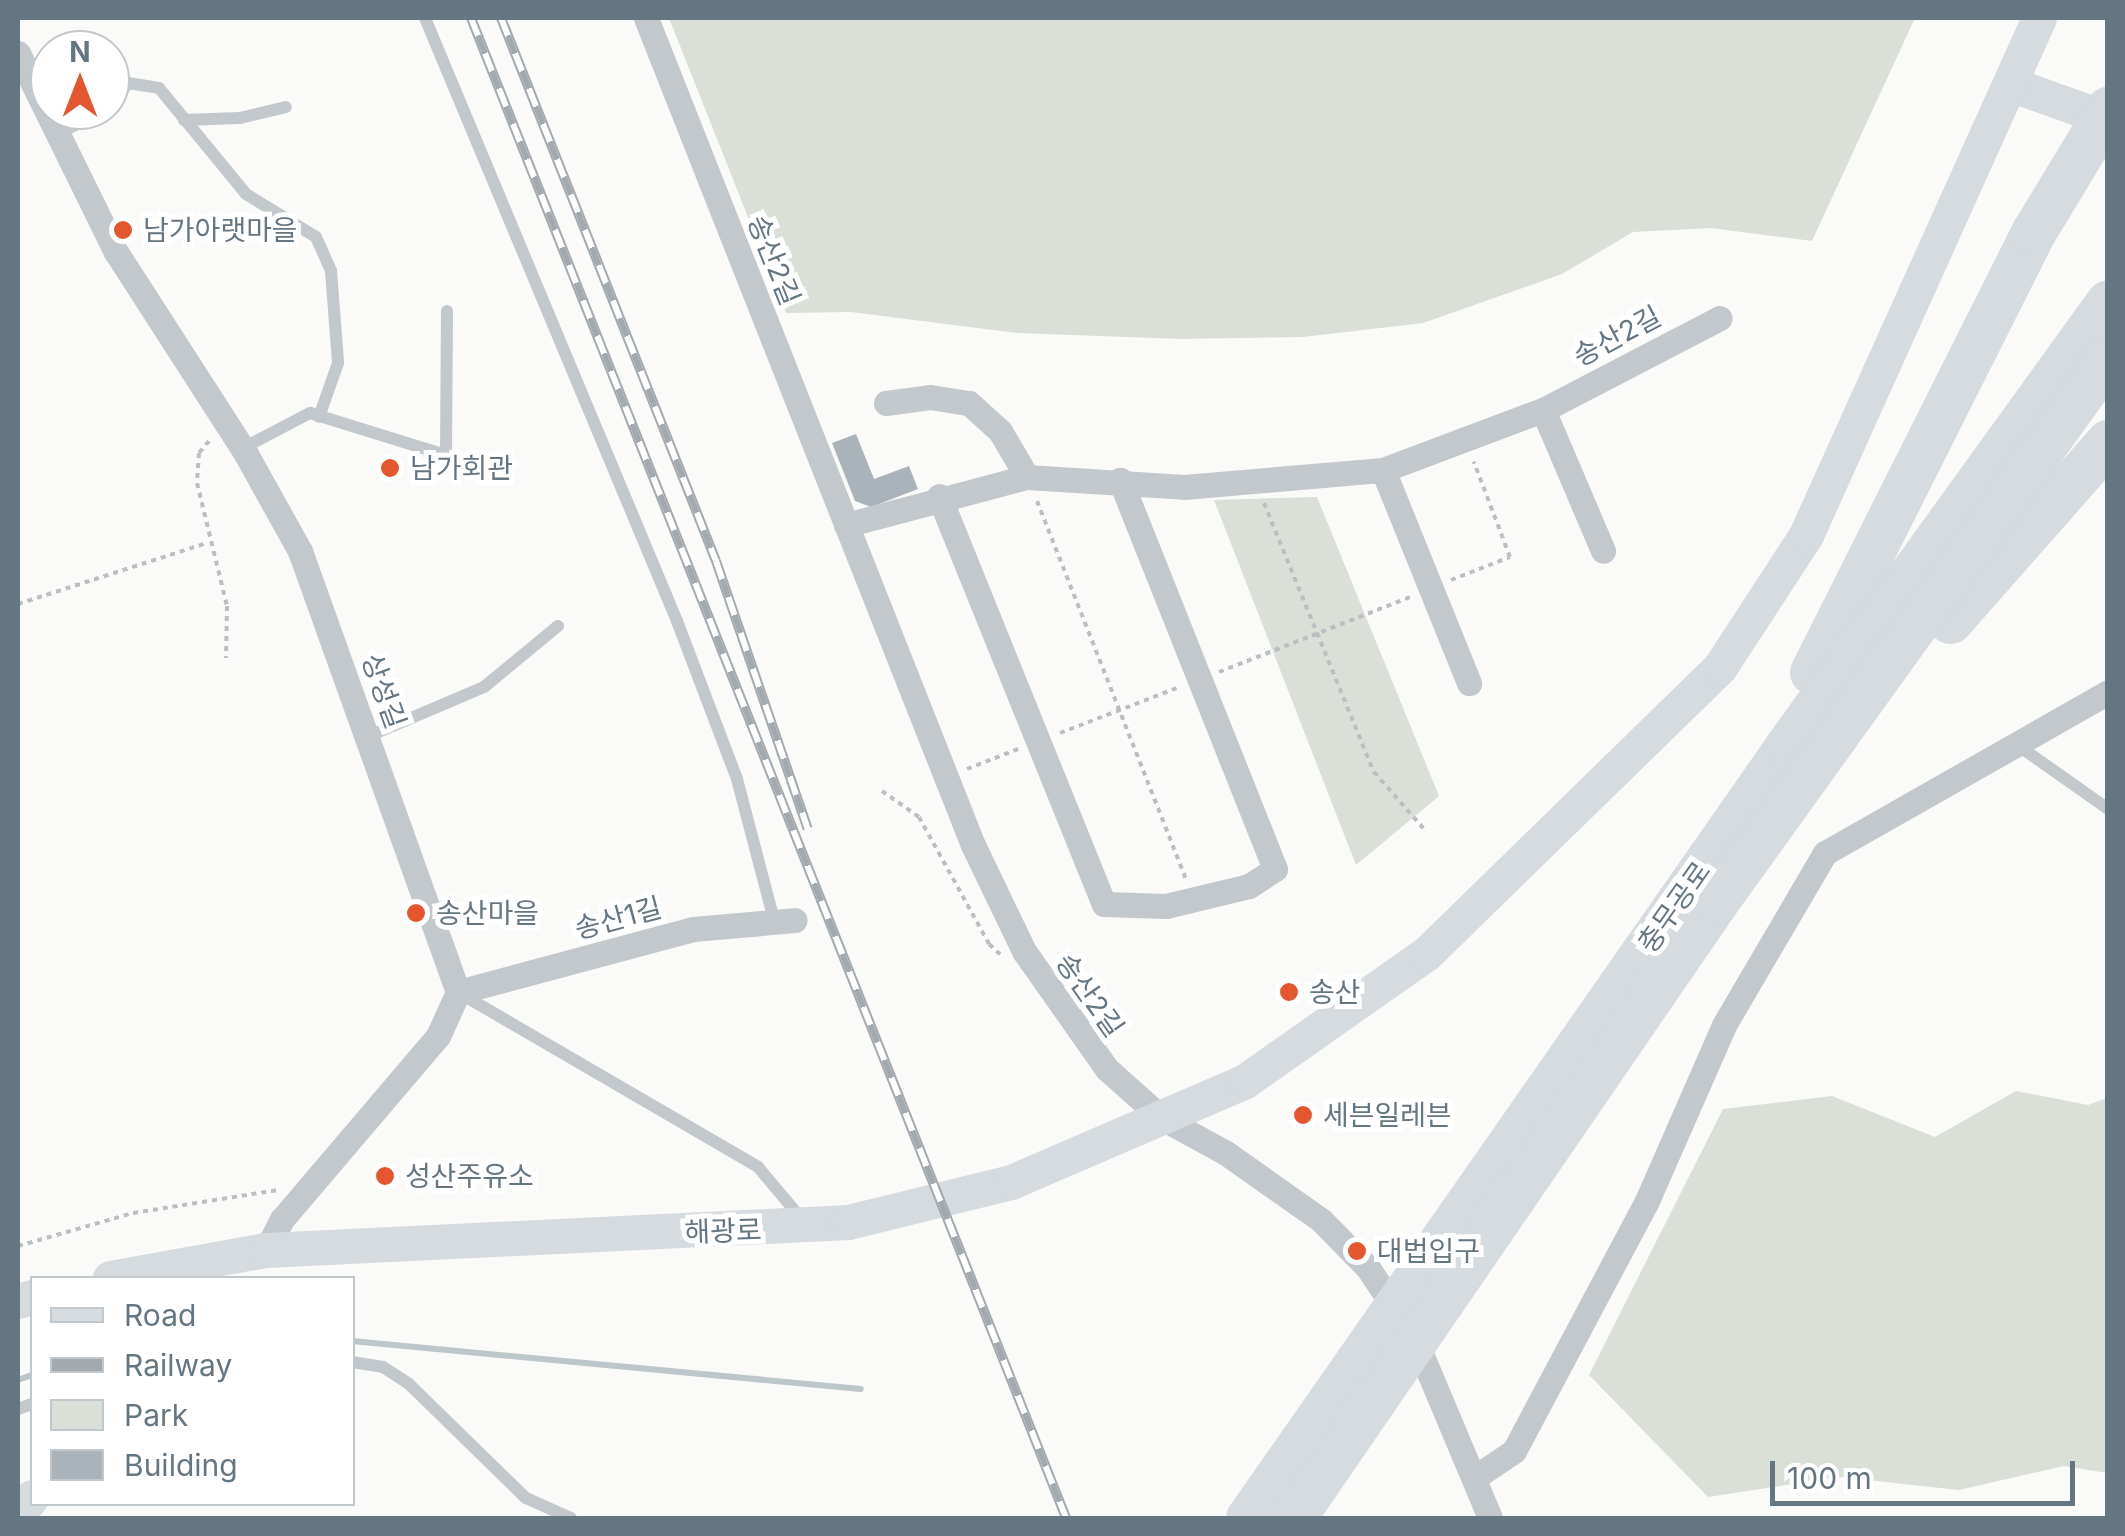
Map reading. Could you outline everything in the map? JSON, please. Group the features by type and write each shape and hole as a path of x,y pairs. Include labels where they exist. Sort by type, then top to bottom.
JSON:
{"highway":[{"path":"1487,1172 1544,1066 1786,722 2026,247 2105,114"},
{"name":"충무공로","path":"1437,1272 1487,1172 2108,302"},
{"name":"충무공로","path":"1270,1507 1437,1272 1715,903 2108,357"},
{"path":"1715,903 2108,442"}],"main road":[{"path":"2039,18 2010,84 2105,114"},
{"name":"해광로","path":"121,1276 266,1250 809,1227 1011,1182 1244,1081 1426,954 1720,667 1806,536 2010,84"},
{"path":"243,1276 266,1250"}],"street":[{"name":"송산2길","path":"646,18 987,879 1030,961 1087,1047 1162,1118 1226,1152 1321,1220 1368,1268 1414,1337 1490,1518"},
{"name":"상성길","path":"18,53 125,267 243,448 300,551 458,992"},
{"name":"송산2길","path":"846,524 939,496 1027,477 1257,485 1383,470 1467,443 1544,410 1720,318"},
{"path":"886,403 930,397 969,403 1000,431 1027,477"},
{"path":"1544,410 1603,552"},
{"path":"1383,470 1468,683"},
{"path":"939,496 1104,904 1195,902 1248,886 1275,870 1120,480"},
{"path":"1474,1478 1514,1451 1646,1203 1724,1025 1812,870 1847,836 2108,692"},
{"name":"송산1길","path":"458,992 693,929 784,920"},
{"path":"266,1250 308,1189 438,1036 458,992"}],"lane":[{"path":"425,18 677,621 737,779 784,920"},
{"path":"130,83 150,84 246,194 298,220 324,250 336,295 338,363 318,417"},
{"path":"184,120 240,118 286,107"},
{"path":"57,134 65,130"},
{"path":"243,448 294,418 318,417 446,455 447,311"},
{"path":"369,736 484,687 558,626"},
{"path":"2014,743 2108,809"},
{"path":"458,992 758,1167 809,1227"},
{"path":"355,1362 383,1367 410,1384 514,1488 546,1513 571,1518"}],"path":[{"path":"226,658 227,606 207,542 197,465 204,445 227,424"},
{"path":"946,777 1510,557 1467,443"},
{"path":"1027,477 1195,902"},
{"path":"1257,485 1314,634 1374,772 1425,830"},
{"path":"18,604 207,542"},
{"path":"882,791 920,816 995,953 1030,961"},
{"path":"18,1246 133,1213 308,1189"}],"green space":[{"path":"669,18 1915,18 1812,241 1711,228 1633,232 1562,274 1423,323 1303,337 1181,339 1017,333 851,312 786,313"},
{"path":"1317,497 1439,796 1356,865 1214,500"},
{"path":"2016,1091 2088,1105 2107,1098 2107,1473 2064,1466 1959,1490 1839,1477 1708,1497 1589,1375 1723,1109 1832,1096 1935,1137"}],"building":[{"path":"856,434 874,479 909,466 918,489 871,507 855,501 832,443"}],"waterway":[{"path":"355,1341 861,1389"},
{"path":"18,1380 30,1376"}],"railway":[{"path":"471,18 1066,1518"},
{"path":"501,18 716,561 808,829"}],"place":[{"name":"남가아랫마을","path":"123,230"},
{"name":"남가회관","path":"390,468"},
{"name":"송산마을","path":"416,913"},
{"name":"송산","path":"1289,992"},
{"name":"세븐일레븐","path":"1303,1115"},
{"name":"성산주유소","path":"385,1176"},
{"name":"대법입구","path":"1357,1251"}]}
